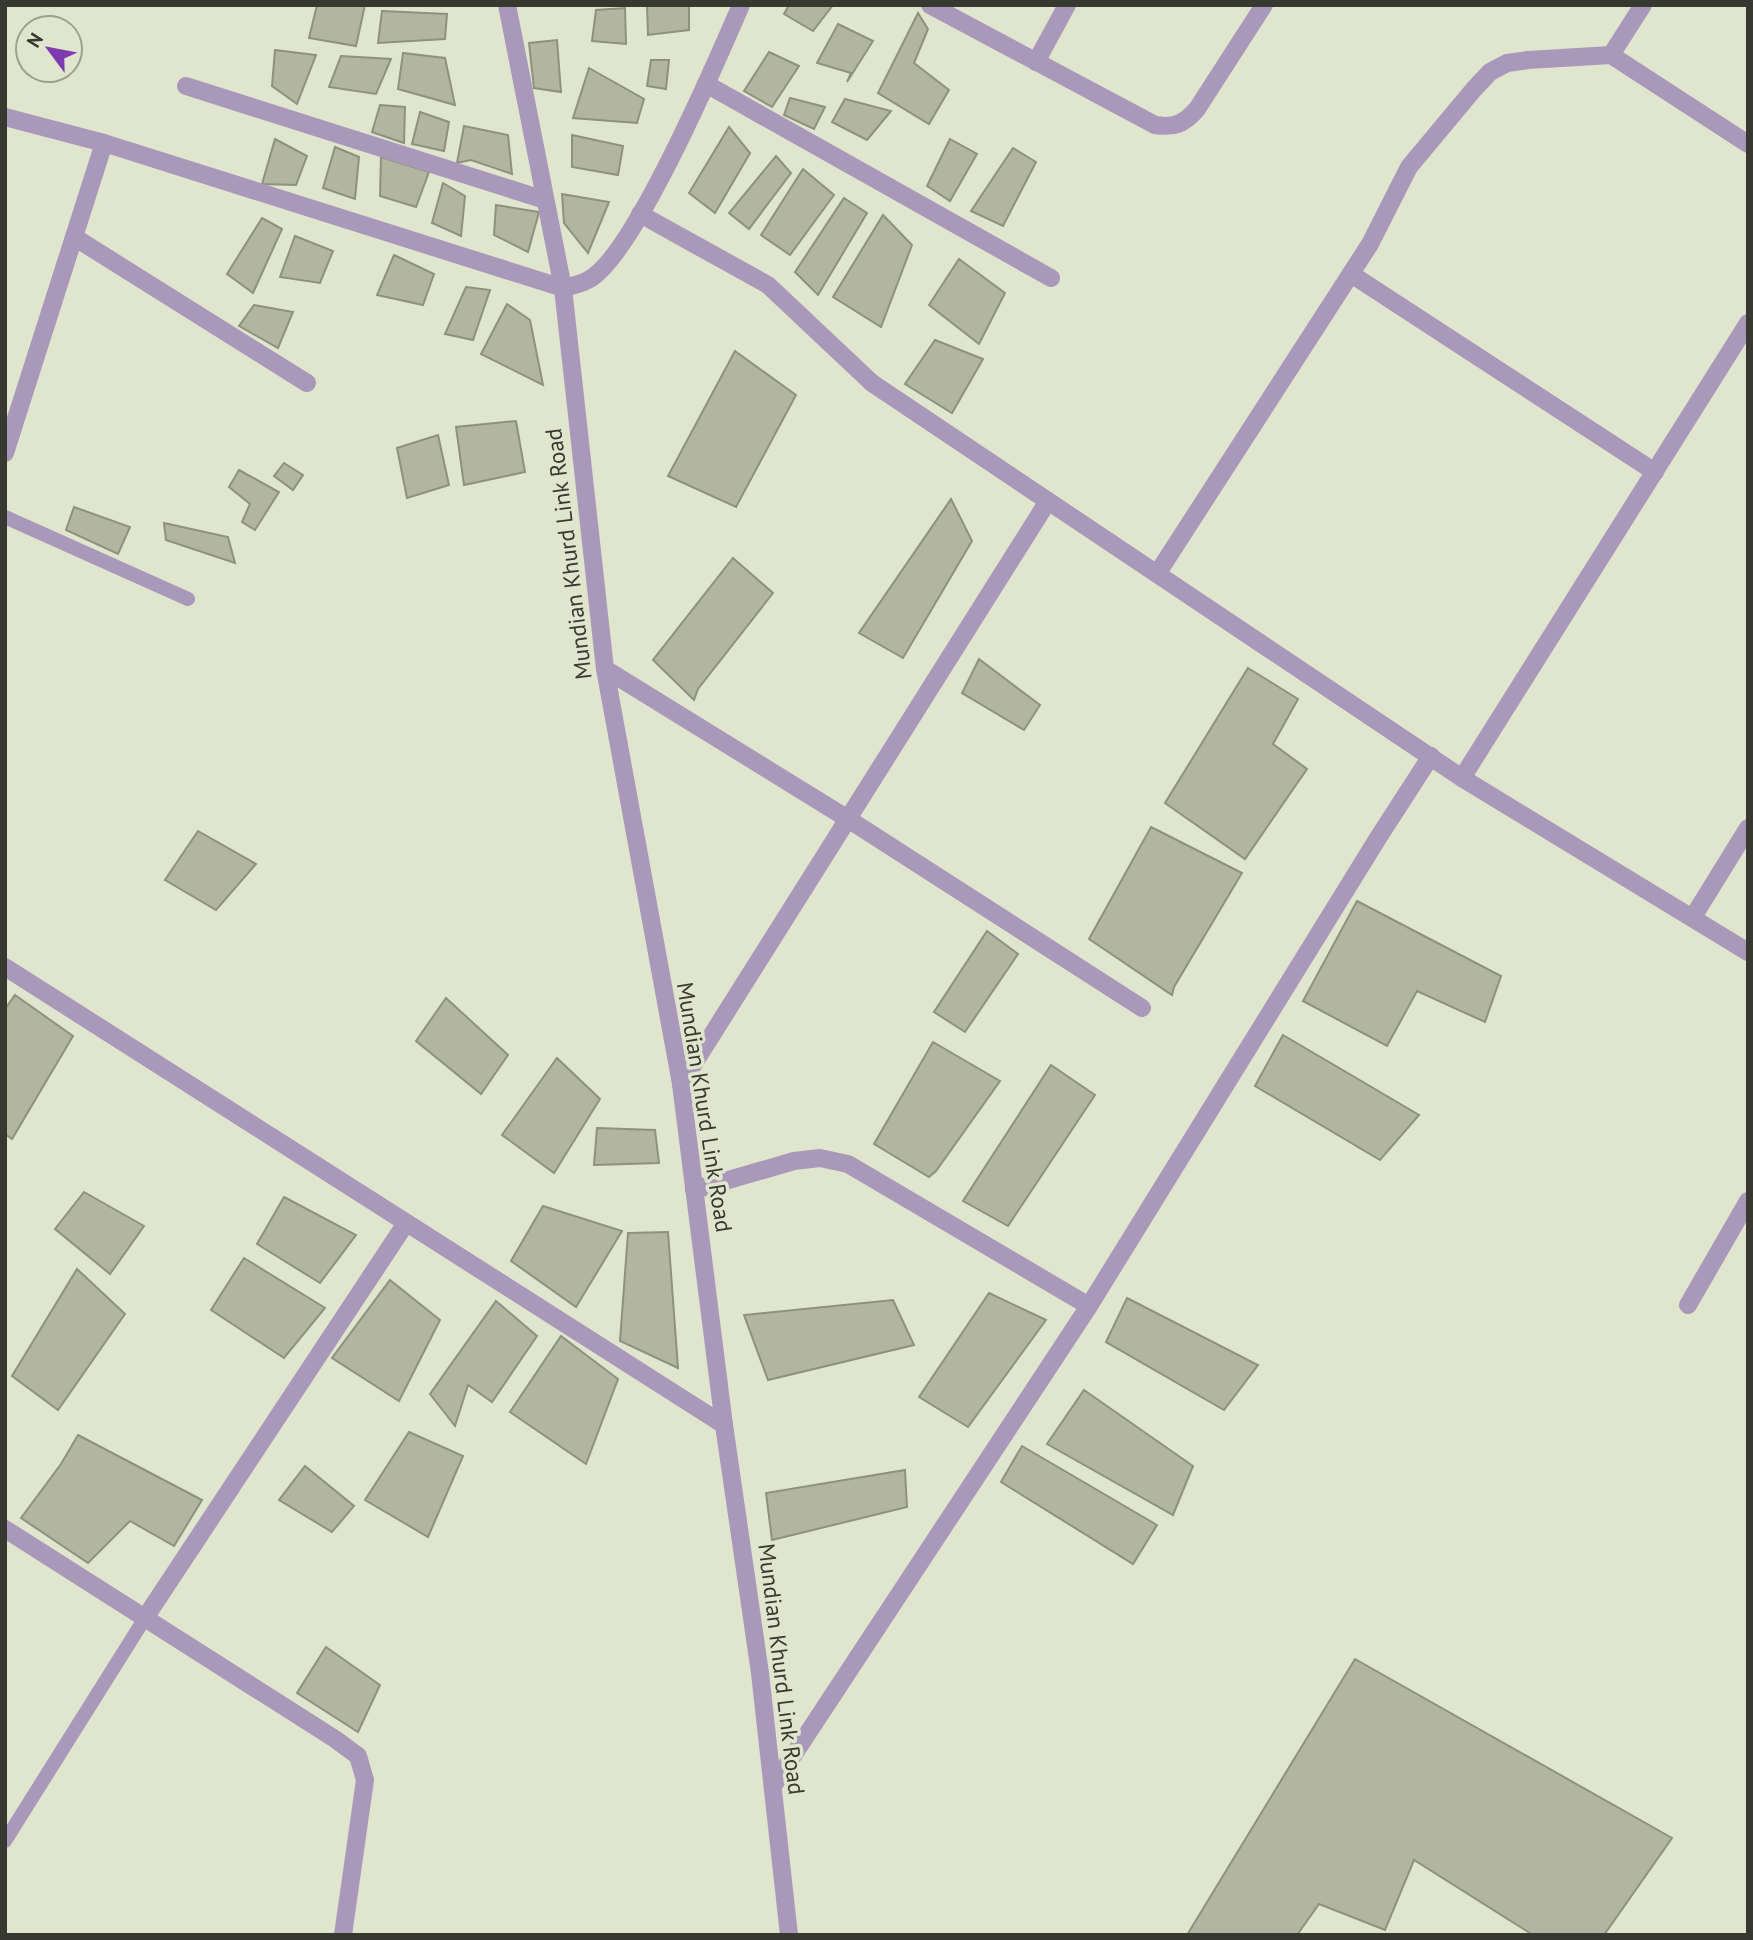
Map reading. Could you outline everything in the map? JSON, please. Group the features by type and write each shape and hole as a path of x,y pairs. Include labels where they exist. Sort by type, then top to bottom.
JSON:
{"street":[{"name":"Mundian Khurd Link Road","path":"507,5 563,288 605,670 681,1084 724,1425 760,1673 789,1935"},
{"path":"5,117 104,143 563,288 589,280 607,264 640,214 706,84 741,5"},
{"path":"930,5 1154,125 1171,127 1187,120 1196,109 1264,5"},
{"path":"1036,62 1067,5"},
{"path":"1611,55 1643,5"},
{"path":"1157,574 1370,244 1409,167 1490,72 1507,64 1528,60 1611,55 1748,144"},
{"path":"706,84 1051,278"},
{"path":"186,86 545,200"},
{"path":"6,447 104,143"},
{"path":"640,214 768,285 872,383 1048,502 1462,778 1748,953"},
{"path":"74,237 307,383"},
{"path":"1351,274 1655,472"},
{"path":"1462,778 1748,323"},
{"path":"681,1084 1048,502"},
{"path":"605,670 848,819 1142,1009"},
{"path":"773,1786 1089,1306 1431,756"},
{"path":"1693,918 1748,828"},
{"path":"5,967 724,1425"},
{"path":"694,1190 794,1161 820,1158 848,1164 1089,1306"},
{"path":"1688,1305 1748,1201"},
{"path":"145,1618 406,1223"},
{"path":"5,1529 358,1756 365,1780 342,1935"}],"lane":[{"path":"5,517 188,598"},
{"path":"5,1841 145,1618"}],"building":[{"path":"317,5 365,5 356,46 309,38"},
{"path":"647,5 689,5 689,30 648,35"},
{"path":"789,5 833,5 813,31 784,14"},
{"path":"625,8 626,44 592,41 596,10"},
{"path":"382,11 447,14 445,39 378,43"},
{"path":"918,13 928,29 914,63 949,90 929,124 878,93"},
{"path":"838,24 873,41 847,82 851,73 817,63"},
{"path":"557,40 561,92 534,88 529,43"},
{"path":"275,50 316,55 297,104 272,86"},
{"path":"769,52 799,66 772,107 744,91"},
{"path":"403,53 445,58 455,105 398,89"},
{"path":"341,56 391,59 376,94 329,87"},
{"path":"651,60 669,60 666,89 647,86"},
{"path":"589,68 644,99 637,123 573,118"},
{"path":"790,98 825,107 814,129 784,115"},
{"path":"845,99 891,111 867,140 832,122"},
{"path":"380,105 405,107 404,143 372,132"},
{"path":"420,112 449,122 444,151 412,144"},
{"path":"464,126 508,135 512,174 471,160 457,163"},
{"path":"729,127 750,153 715,213 689,193"},
{"path":"572,135 623,146 618,175 572,167"},
{"path":"275,139 307,156 296,185 262,184"},
{"path":"950,139 977,154 950,201 927,186"},
{"path":"335,147 359,157 355,199 323,188"},
{"path":"1013,148 1036,162 1003,226 971,211"},
{"path":"776,156 791,173 749,229 729,213"},
{"path":"381,157 429,172 416,207 380,196"},
{"path":"803,169 834,195 790,255 761,235"},
{"path":"443,183 465,196 461,236 432,223"},
{"path":"562,194 609,202 588,253 564,223"},
{"path":"844,198 867,213 818,295 795,272"},
{"path":"496,205 539,212 528,252 494,235"},
{"path":"883,215 912,245 881,327 833,297"},
{"path":"262,218 282,229 253,293 227,274"},
{"path":"295,236 333,251 320,283 280,277"},
{"path":"394,255 434,274 423,305 377,295"},
{"path":"959,259 1005,293 979,344 929,305"},
{"path":"466,287 490,290 473,340 445,334"},
{"path":"507,304 530,320 543,385 481,354"},
{"path":"254,305 293,312 278,348 239,326"},
{"path":"935,340 983,359 952,413 905,384"},
{"path":"735,351 796,395 736,507 668,476"},
{"path":"516,421 525,472 464,485 456,427"},
{"path":"438,435 449,485 407,498 397,448"},
{"path":"284,463 303,475 293,490 274,476"},
{"path":"239,470 279,492 255,530 242,522 250,504 229,487"},
{"path":"951,499 972,541 903,658 859,633"},
{"path":"74,507 130,527 118,554 66,530"},
{"path":"164,523 228,537 235,563 166,540"},
{"path":"733,558 773,593 698,689 694,700 653,660"},
{"path":"979,659 1040,705 1024,730 962,693"},
{"path":"1248,668 1298,699 1273,744 1307,769 1245,859 1165,803"},
{"path":"1151,827 1242,873 1174,987 1172,995 1089,939"},
{"path":"198,831 256,864 216,910 165,880"},
{"path":"1357,901 1501,976 1485,1022 1417,991 1387,1046 1303,1001"},
{"path":"987,931 1018,954 965,1032 934,1012"},
{"path":"15,995 73,1036 12,1139 5,1134 5,1009"},
{"path":"446,998 508,1055 481,1094 416,1041"},
{"path":"1283,1035 1419,1115 1380,1160 1255,1086"},
{"path":"933,1042 1000,1081 929,1177 874,1144"},
{"path":"557,1058 600,1099 554,1173 502,1135"},
{"path":"1051,1065 1095,1095 1008,1226 963,1201"},
{"path":"597,1128 655,1130 659,1163 594,1165"},
{"path":"84,1192 144,1226 110,1274 55,1229"},
{"path":"284,1197 356,1235 320,1283 257,1244"},
{"path":"543,1206 622,1231 576,1307 511,1261"},
{"path":"668,1232 678,1368 620,1341 628,1233"},
{"path":"244,1258 325,1308 284,1358 211,1310"},
{"path":"77,1269 125,1314 58,1410 12,1376"},
{"path":"390,1280 440,1320 399,1401 332,1358"},
{"path":"989,1293 1046,1320 968,1427 919,1397"},
{"path":"1127,1298 1258,1365 1224,1410 1106,1342"},
{"path":"893,1300 914,1345 768,1380 744,1315"},
{"path":"496,1301 537,1336 492,1402 468,1385 455,1426 430,1394"},
{"path":"561,1336 618,1379 586,1464 510,1412"},
{"path":"1084,1390 1193,1466 1173,1515 1047,1444"},
{"path":"409,1432 463,1456 428,1537 365,1500"},
{"path":"78,1435 202,1500 174,1546 130,1521 88,1563 21,1518 61,1464"},
{"path":"1022,1446 1157,1525 1133,1564 1001,1482"},
{"path":"305,1466 354,1506 332,1532 279,1500"},
{"path":"905,1470 907,1507 772,1540 766,1493"},
{"path":"326,1647 380,1685 358,1732 297,1693"},
{"path":"1355,1659 1672,1838 1604,1935 1533,1935 1414,1860 1385,1930 1319,1904 1297,1935 1187,1935"}]}
